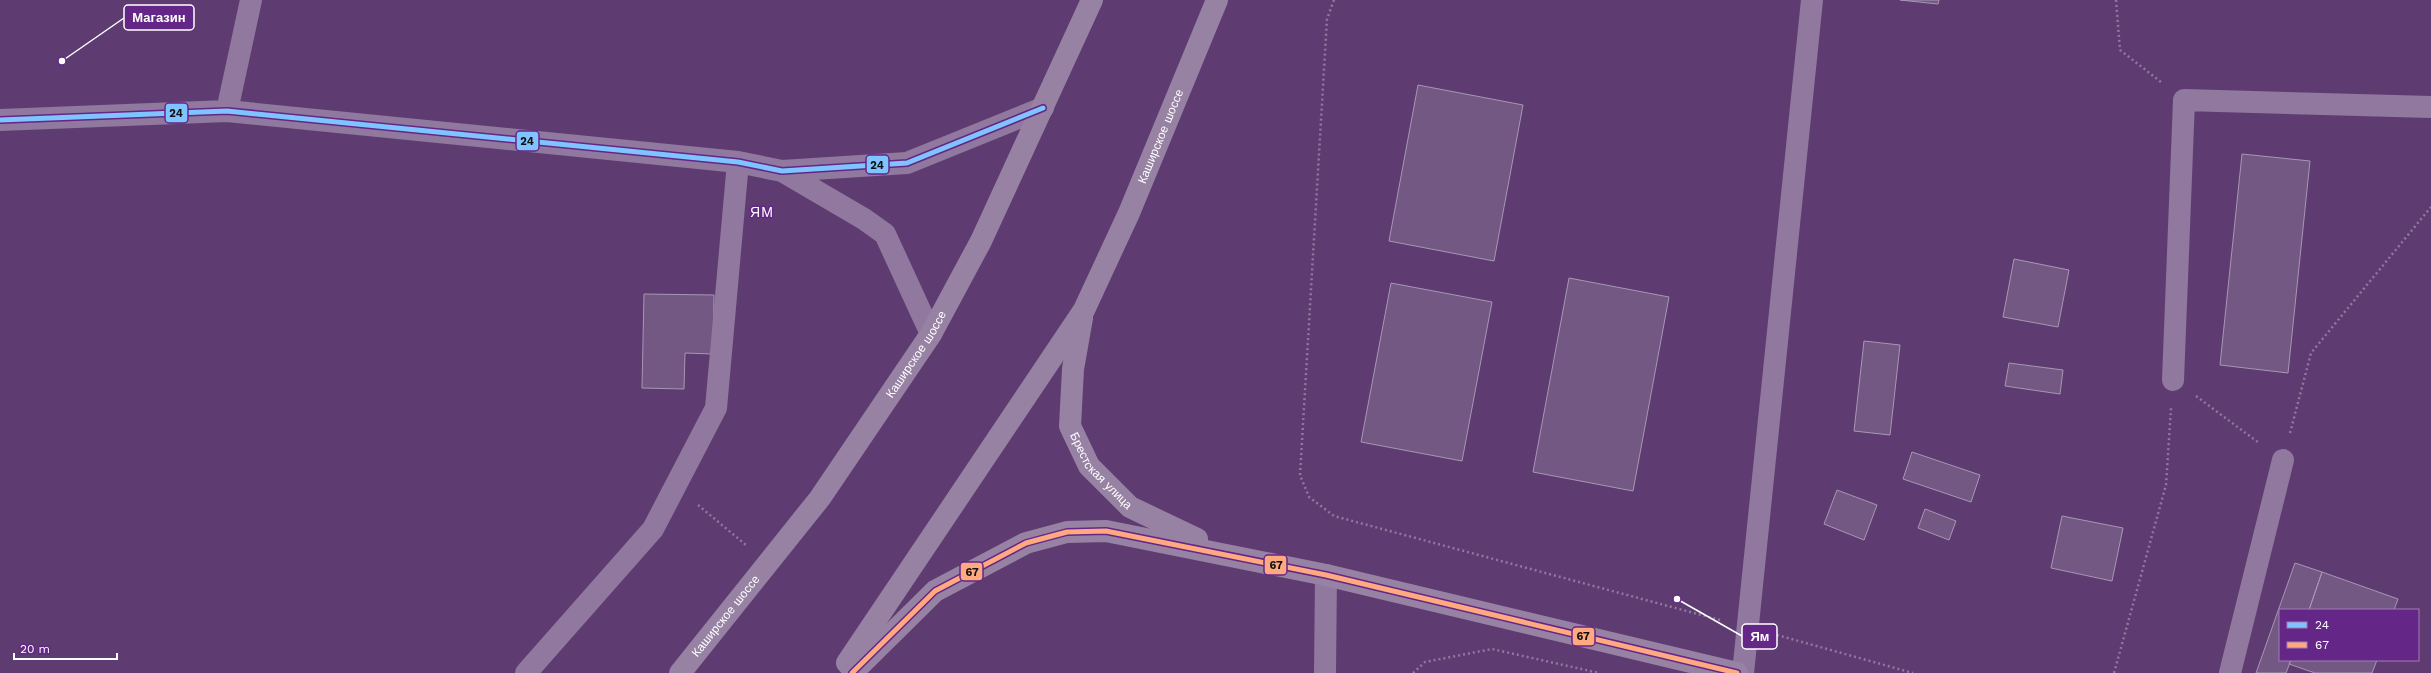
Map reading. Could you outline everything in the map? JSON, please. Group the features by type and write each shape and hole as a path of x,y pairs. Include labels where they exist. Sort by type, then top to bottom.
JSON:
{"main road":[{"name":"Каширское шоссе","path":"680,673 820,498 931,334 981,240 1092,0"},
{"name":"Каширское шоссе","path":"840,673 1084,310 1129,213 1217,0"},
{"name":"Брестская улица","path":"1084,310 1073,370 1070,426 1089,466 1130,507 1177,531 1245,558"},
{"name":"Брестская улица","path":"852,673 935,591 1026,543 1067,532 1106,530 1326,575 1738,673"}],"street":[{"path":"227,111 250,0"},
{"path":"1743,673 1812,0"},
{"path":"2173,380 2184,100 2431,107"},
{"path":"0,120 227,111 738,162 782,171 907,163 1042,108"},
{"path":"526,673 653,529 716,408 738,162"},
{"path":"782,171 864,219 885,234 931,334"},
{"path":"2230,673 2283,460"},
{"path":"1325,673 1326,575"}],"path":[{"path":"1334,0 1327,19 1300,476 1309,497 1334,516 1913,673"},
{"path":"2116,0 2120,50 2184,100"},
{"path":"2173,380 2283,460 2311,353 2431,207"},
{"path":"2114,673 2166,485 2173,380"},
{"path":"675,485 748,547"},
{"path":"1413,673 1425,662 1492,649 1599,673"}],"building":[{"path":"1900,0 1939,0 1938,4"},
{"path":"1418,85 1523,105 1494,261 1389,241"},
{"path":"2242,154 2310,161 2288,373 2220,365"},
{"path":"2014,259 2069,270 2058,327 2003,317"},
{"path":"1569,278 1669,297 1633,491 1533,472"},
{"path":"1391,283 1492,302 1462,461 1361,442"},
{"path":"644,294 714,295 713,354 685,353 684,389 642,388"},
{"path":"1864,341 1900,345 1890,435 1854,431"},
{"path":"2009,363 2063,370 2060,394 2005,386"},
{"path":"1912,452 1980,475 1971,502 1903,479"},
{"path":"1837,490 1877,505 1864,540 1824,524"},
{"path":"1925,509 1956,521 1949,540 1918,528"},
{"path":"2062,516 2123,528 2112,581 2051,568"},
{"path":"2295,563 2322,572 2309,609 2279,609 2279,661 2291,661 2286,673 2256,673"},
{"path":"2322,572 2398,599 2394,609 2309,609"},
{"path":"2290,661 2377,661 2372,673 2315,673 2289,664"}],"transit line":[{"name":"24","path":"0,120 227,111 738,162 782,171 907,163 1043,108"},
{"name":"67","path":"852,673 935,591 1026,543 1067,532 1106,531 1326,575 1737,673"}],"place":[{"name":"Магазин","path":"62,61"},
{"name":"Ям","path":"1677,599"}],"district":[{"name":"ЯМ","path":"762,212"}]}
